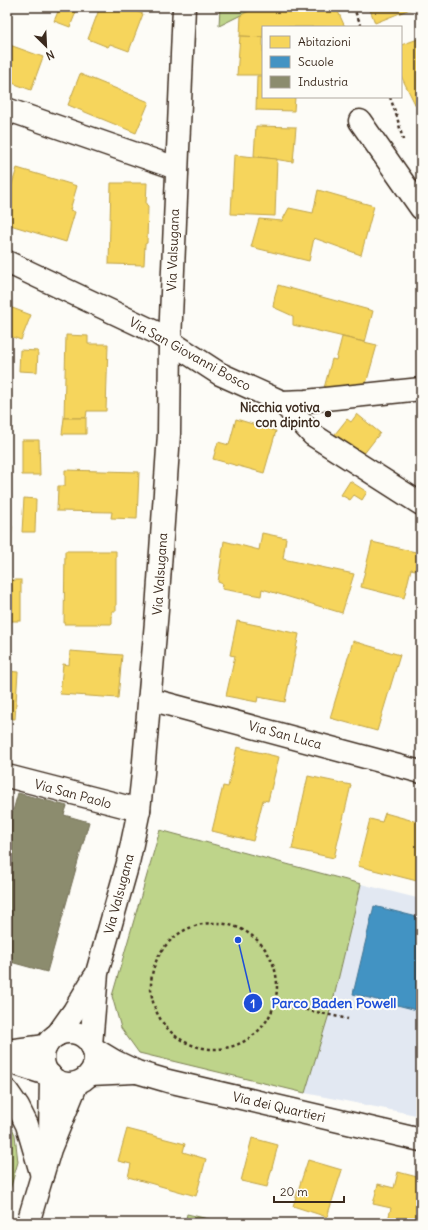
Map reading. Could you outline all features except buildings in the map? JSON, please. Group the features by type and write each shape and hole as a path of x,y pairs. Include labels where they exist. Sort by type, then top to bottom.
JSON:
{"street":[{"name":"Via Valsugana","path":"51,1040 74,1011 96,973 128,863 139,810 150,699 169,434 170,341 176,168 184,7"},
{"path":"7,115 9,110 176,168"},
{"path":"360,121 421,208"},
{"name":"Via San Giovanni Bosco","path":"7,262 157,333 220,374 282,402 313,435 421,504"},
{"path":"282,402 306,401 421,389"},
{"name":"Via San Luca","path":"150,699 421,772"},
{"name":"Via San Paolo","path":"7,776 139,810"},
{"name":"Via Valsugana","path":"93,1047 96,973"},
{"path":"7,1051 51,1040 64,1032 72,1032 80,1034 86,1038 93,1047 95,1058 94,1066 83,1078 50,1149 28,1223"},
{"path":"50,1149 51,1076 45,1069 43,1053 51,1040"},
{"name":"Via dei Quartieri","path":"93,1047 114,1061 138,1072 168,1081 421,1140"},
{"path":"7,1061 51,1076 63,1083 83,1078"},
{"name":"Via dei Quartieri","path":"83,1078 138,1072"},
{"path":"7,1091 18,1107 27,1125 42,1176"}],"path":[{"path":"353,7 362,26"},
{"path":"216,923 235,926 252,935 266,948 275,965 278,983 276,1002 269,1020 256,1034 240,1044 222,1050 203,1049 185,1043 170,1032 158,1016 152,999 151,980 156,961 166,945 180,932 197,925 216,923"},
{"path":"276,1002 348,1019"}],"shaded area":[{"path":"361,884 421,899 421,1116 305,1093 333,1001"}],"green space":[{"path":"220,7 257,7 219,26"},
{"path":"160,830 361,884 333,1001 305,1093 139,1053 121,1028 112,996"},
{"path":"7,1116 15,1135 18,1162 7,1200"},
{"path":"187,1214 225,1223 185,1223"}],"place":[{"name":"Nicchia votiva con dipinto","path":"328,414"},
{"name":"Parco Baden Powell","path":"238,940"}]}
